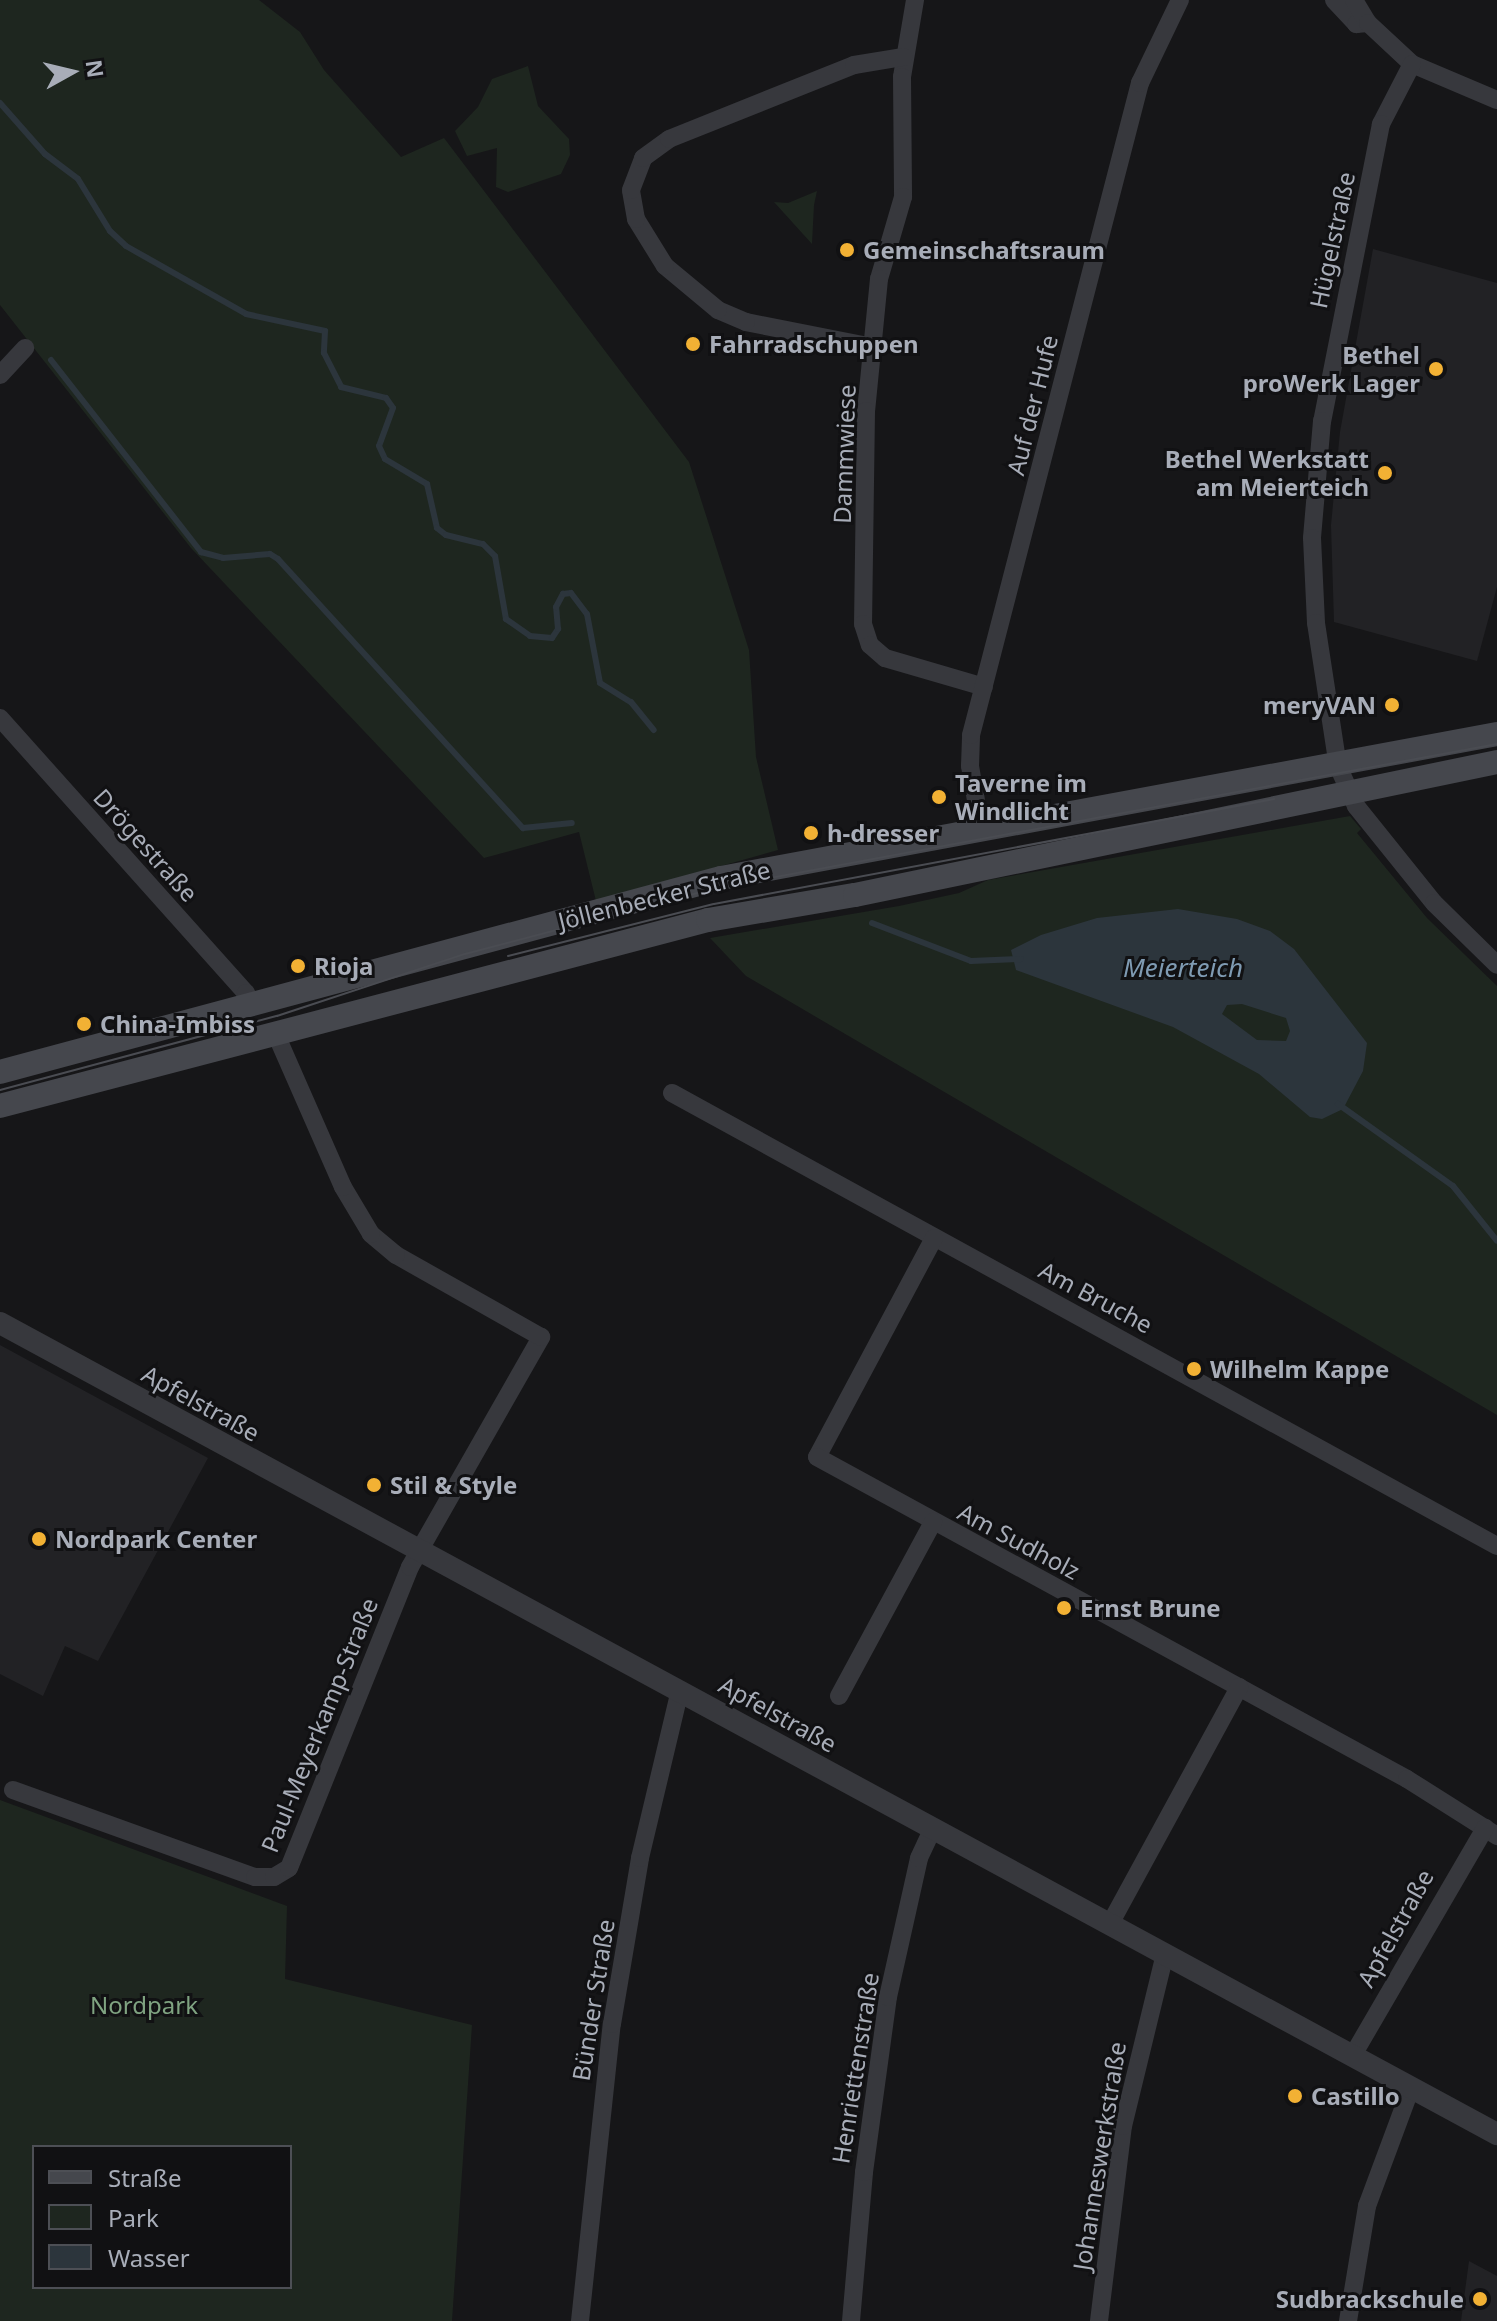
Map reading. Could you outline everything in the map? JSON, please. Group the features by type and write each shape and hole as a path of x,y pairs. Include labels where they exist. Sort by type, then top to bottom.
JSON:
{"main road":[{"name":"Jöllenbecker Straße","path":"0,1072 251,1007 690,885 1497,734"},
{"name":"Jöllenbecker Straße","path":"0,1106 708,920 855,895 1497,762"}],"street":[{"name":"Dammwiese","path":"915,0 903,57 903,197 879,279 865,425 866,635 885,658 984,687"},
{"name":"Auf der Hufe","path":"981,829 969,751 984,687 1140,83 1180,0"},
{"path":"1334,0 1356,24 1368,23"},
{"path":"1354,0 1368,23 1412,64 1497,100"},
{"path":"873,347 746,322 718,310 665,266 636,219 631,190 643,158 669,139 854,65 903,57"},
{"name":"Hügelstraße","path":"1338,766 1314,590 1317,459 1381,124 1412,64"},
{"path":"0,375 25,348"},
{"name":"Drögestraße","path":"0,718 246,993 251,1007"},
{"path":"1338,766 1349,793 1434,903 1497,965"},
{"path":"275,1032 343,1187 371,1234 396,1255 541,1337 419,1552"},
{"name":"Am Bruche","path":"672,1093 1497,1546"},
{"name":"Am Sudholz","path":"934,1238 817,1457 1239,1687 1491,1832"},
{"name":"Apfelstraße","path":"0,1323 1497,2134"},
{"name":"Apfelstraße","path":"839,1696 933,1522"},
{"name":"Paul-Meyerkamp-Straße","path":"13,1790 255,1877 281,1874 297,1855 377,1641 419,1552"},
{"path":"1110,1924 1239,1687"},
{"name":"Bünder Straße","path":"580,2321 612,2024 640,1858 680,1690"},
{"name":"Henriettenstraße","path":"851,2321 864,2172 888,1997 919,1858 933,1828"},
{"name":"Apfelstraße","path":"1353,2055 1491,1832"},
{"name":"Johanneswerkstraße","path":"1099,2321 1123,2126 1165,1954"},
{"path":"1348,2321 1367,2206 1411,2088"}],"shaded area":[{"path":"1373,249 1497,283 1497,587 1477,661 1334,622 1331,525 1340,432"},
{"path":"0,1345 208,1458 98,1661 65,1646 43,1696 0,1674"},
{"name":"Sudbrackschule","path":"1469,2261 1497,2276 1497,2321 1461,2321"}],"green space":[{"path":"0,0 259,0 300,32 324,70 401,157 444,138 689,462 749,650 756,757 778,850 596,901 579,832 484,858 191,548 0,305"},
{"path":"528,66 538,106 569,139 570,155 561,174 508,192 496,187 497,148 467,156 455,131 478,107 492,79"},
{"path":"817,191 812,244 774,202 788,203"},
{"path":"1350,816 1361,829 1357,833 1427,918 1497,986 1497,1415 746,976 710,938 899,906 959,893 988,880"},
{"name":"Nordpark","path":"0,1800 287,1906 285,1979 472,2025 452,2321 0,2321"}],"water":[{"name":"Meierteich","path":"1178,909 1237,919 1270,931 1294,949 1367,1043 1363,1071 1343,1109 1322,1119 1310,1117 1259,1074 1173,1027 1016,970 1011,950 1041,935 1097,918","holes":["1242,1004 1286,1018 1290,1031 1286,1041 1257,1040 1222,1014 1227,1005"]}],"waterway":[{"path":"0,103 45,154 78,179 110,231 126,246 246,314 325,331 324,353 341,387 386,398 393,408 379,446 385,459 427,484 437,528 446,535 483,544 495,556 506,619 530,636 552,638 558,629 556,607 563,594 571,593 587,614 600,683 631,702 654,730"},
{"path":"51,360 201,552 223,558 270,554 278,559 523,828 572,823"},
{"path":"872,923 971,961 1021,959"},
{"path":"1338,1104 1453,1186 1497,1241"}],"tram line":[{"path":"0,1090 277,1016 465,954 721,887 1497,744"},
{"path":"508,956 714,904 1274,799"}],"place":[{"name":"Gemeinschaftsraum","path":"847,250"},
{"name":"Fahrradschuppen","path":"693,344"},
{"name":"Bethel proWerk Lager","path":"1436,369"},
{"name":"Bethel Werkstatt am Meierteich","path":"1385,473"},
{"name":"meryVAN","path":"1392,705"},
{"name":"Taverne im Windlicht","path":"939,797"},
{"name":"h-dresser","path":"811,833"},
{"name":"Rioja","path":"298,966"},
{"name":"China-Imbiss","path":"84,1024"},
{"name":"Wilhelm Kappe","path":"1194,1369"},
{"name":"Stil & Style","path":"374,1485"},
{"name":"Nordpark Center","path":"39,1539"},
{"name":"Ernst Brune","path":"1064,1608"},
{"name":"Castillo","path":"1295,2096"},
{"name":"Sudbrackschule","path":"1480,2299"}]}
